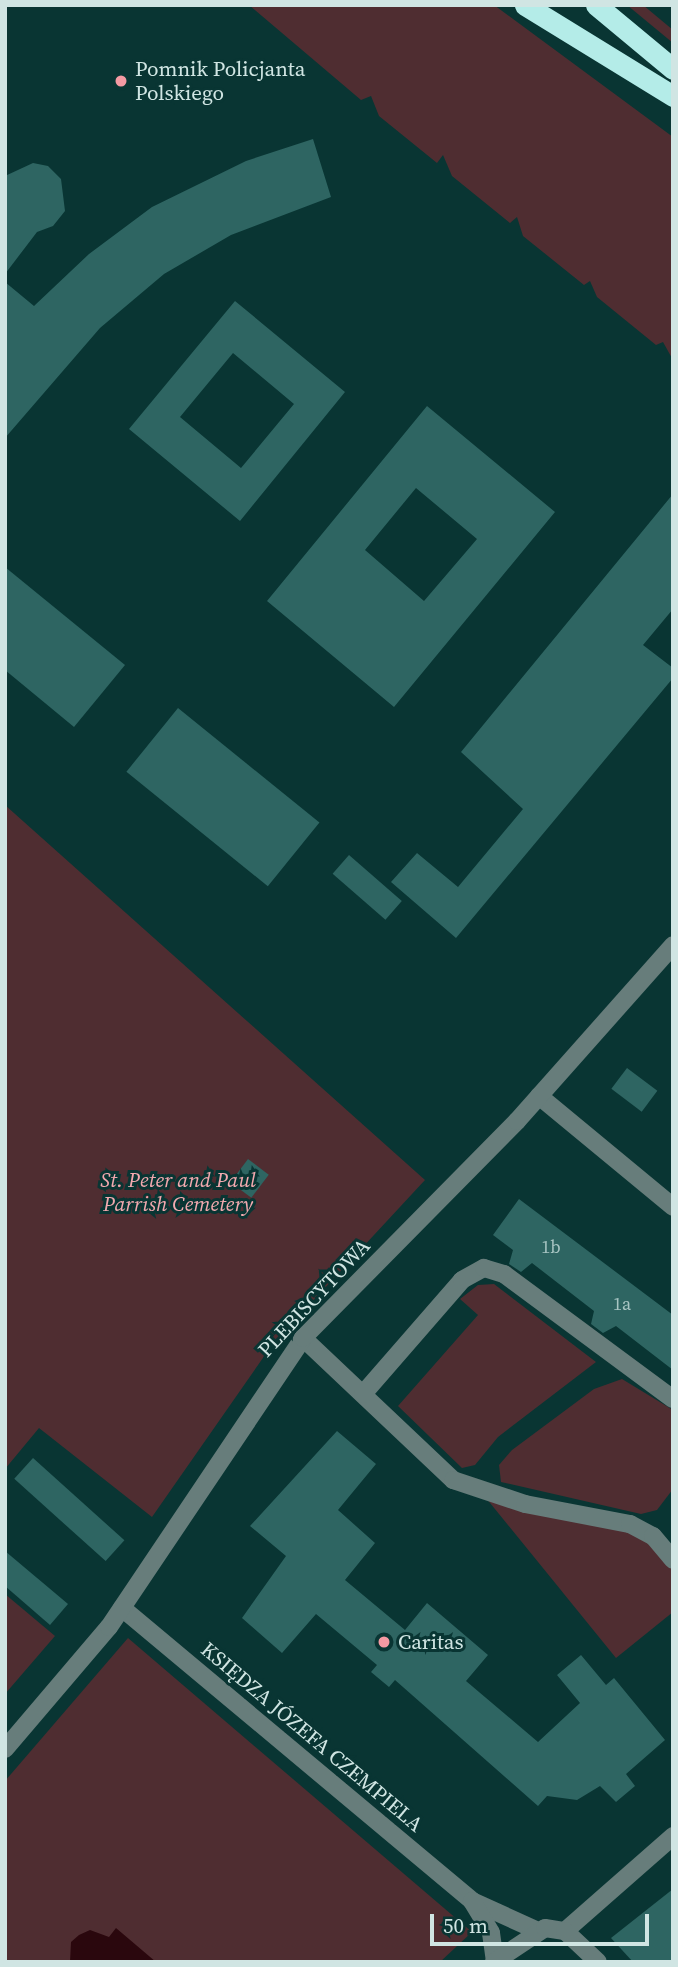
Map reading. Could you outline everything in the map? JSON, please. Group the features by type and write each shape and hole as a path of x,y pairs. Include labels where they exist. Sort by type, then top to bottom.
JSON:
{"highway":[{"path":"525,5 673,96"},
{"path":"596,5 673,69"}],"street":[{"name":"PLEBISCYTOWA","path":"5,1749 122,1608 303,1338 539,1096 673,945"},
{"path":"539,1096 673,1206"},
{"path":"362,1394 462,1280 484,1268 504,1274 673,1399"},
{"path":"303,1338 453,1480 525,1504 630,1524 653,1536 673,1560"},
{"name":"KSIĘDZA JÓZEFA CZEMPIELA","path":"122,1608 472,1901 536,1930"},
{"path":"565,1931 673,1836"},
{"name":"KSIĘDZA JÓZEFA CZEMPIELA","path":"472,1901 491,1933 495,1961"},
{"path":"495,1961 536,1930 565,1931 598,1962"}],"green space":[{"path":"249,5 494,5 673,137 673,360 663,342 656,345 597,297 590,281 584,285 523,236 517,217 510,223 452,176 443,155 437,163 379,116 371,96 361,100"},
{"path":"627,5 643,5 673,30 673,43"},
{"name":"St. Peter and Paul Parrish Cemetery","path":"5,805 425,1180 272,1345 152,1517 39,1428 5,1469"},
{"path":"494,1284 596,1362 498,1437 475,1465 462,1468 398,1406 478,1315 460,1299 478,1285"},
{"path":"622,1379 673,1410 673,1489 657,1510 641,1514 501,1482 499,1465 512,1450 594,1389"},
{"path":"486,1498 640,1533 673,1567 673,1612 616,1658"},
{"path":"5,1594 55,1636 5,1694"},
{"path":"128,1638 472,1932 440,1962 5,1962 5,1781"}],"shaded area":[{"path":"116,1928 156,1962 70,1962 71,1942 79,1935 90,1930 109,1937"}],"building":[{"path":"313,139 331,197 231,235 164,274 100,328 5,438 5,282 34,306 89,254 152,207 246,161"},
{"path":"33,163 48,166 61,179 65,211 53,226 37,232 5,274 5,176"},
{"path":"235,301 345,392 240,521 129,429","holes":["233,353 294,404 241,468 180,417"]},
{"path":"427,406 555,512 394,707 267,601","holes":["416,488 477,539 424,601 365,550"]},
{"path":"673,494 673,609 643,645 673,668 673,678 456,938 391,882 417,853 458,887 523,809 461,752"},
{"path":"5,567 125,665 74,727 5,670"},
{"path":"178,708 319,823 268,886 126,772"},
{"path":"349,855 402,901 385,920 333,874"},
{"path":"627,1068 657,1091 642,1112 611,1089"},
{"path":"248,1159 269,1175 251,1198 231,1182"},
{"path":"519,1199 673,1315 673,1370 616,1326 603,1333 591,1324 594,1311 532,1263 521,1272 509,1264 513,1250 493,1235"},
{"name":"Caritas","path":"337,1431 376,1464 338,1510 375,1543 345,1580 405,1630 427,1603 488,1655 466,1681 538,1742 580,1703 557,1675 581,1655 606,1685 614,1678 665,1740 626,1774 635,1786 616,1802 600,1786 577,1800 547,1796 538,1806 395,1680 389,1687 371,1672 377,1665 316,1614 282,1653 242,1618 286,1556 250,1526"},
{"path":"33,1458 124,1540 106,1561 14,1479"},
{"path":"5,1551 68,1604 50,1625 5,1586"},
{"path":"673,1889 673,1962 633,1962 611,1938"}],"place":[{"name":"Pomnik Policjanta Polskiego","path":"121,81"},
{"name":"Caritas","path":"384,1642"}]}
